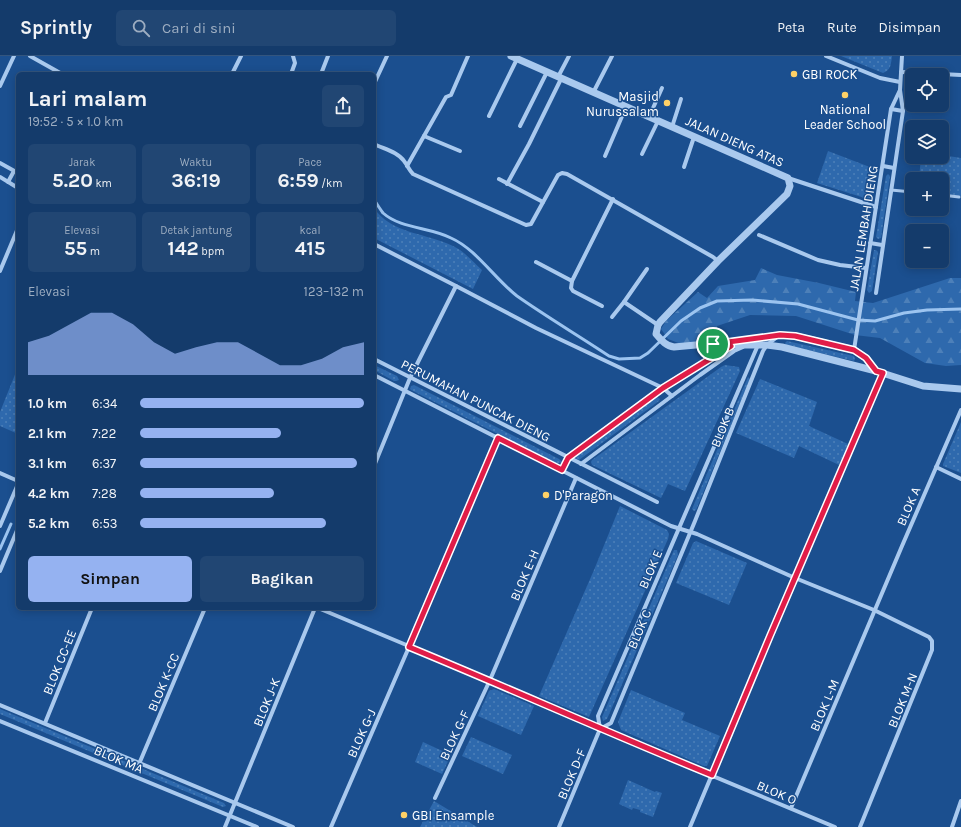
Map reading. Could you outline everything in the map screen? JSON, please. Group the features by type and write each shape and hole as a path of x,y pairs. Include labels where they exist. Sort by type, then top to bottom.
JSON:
{"street":[{"path":"0,86 14,56"},
{"path":"30,56 58,72"},
{"path":"233,72 241,56"},
{"path":"292,72 295,63 293,56"},
{"path":"322,72 328,56"},
{"path":"376,80 387,56"},
{"path":"407,166 446,97 451,95 468,56"},
{"path":"507,184 533,137 569,56"},
{"path":"593,93 612,56"},
{"path":"826,56 880,78 900,82"},
{"path":"876,293 903,111 900,90 902,56"},
{"path":"489,116 514,57"},
{"name":"JALAN DIENG ATAS","path":"514,57 788,178 790,186 787,194 718,261 658,326 656,334 664,344 674,348 713,344"},
{"path":"520,126 547,72"},
{"path":"901,72 961,75"},
{"path":"649,117 662,88"},
{"name":"JALAN LEMBAH DIENG","path":"854,350 891,109 900,90"},
{"path":"672,127 681,99"},
{"path":"605,156 626,107"},
{"path":"891,109 903,111"},
{"path":"642,154 658,121"},
{"path":"424,136 460,151"},
{"path":"684,167 694,137"},
{"path":"376,145 395,154 404,161 413,174 526,225 531,224 558,175 562,173 567,174 613,199 718,261"},
{"path":"0,163 16,172 8,182"},
{"path":"883,166 894,168"},
{"path":"0,177 16,187"},
{"path":"788,178 876,207"},
{"path":"498,179 543,202"},
{"path":"602,306 573,291 571,288 572,281 613,199"},
{"path":"0,271 16,233"},
{"path":"760,235 818,260 840,265 866,268"},
{"path":"870,243 882,245"},
{"path":"376,245 536,328 663,388 672,396"},
{"path":"536,262 572,281"},
{"path":"612,317 647,269"},
{"path":"376,461 410,378 456,286"},
{"path":"624,302 658,326"},
{"name":"BLOK B","path":"691,532 763,351 767,345 780,335"},
{"path":"582,464 727,356 768,336 795,336 854,350 866,358 880,372"},
{"path":"562,470 568,458 663,388 739,341"},
{"path":"713,344 739,341 756,342 800,351 880,372 923,386 961,389"},
{"name":"BLOK E","path":"600,729 598,716 679,528 756,342"},
{"path":"713,344 745,346"},
{"path":"854,350 857,366"},
{"name":"PERUMAHAN PUNCAK DIENG","path":"376,360 657,502"},
{"path":"690,827 880,372"},
{"name":"PERUMAHAN PUNCAK DIENG","path":"376,376 671,526 691,532 795,578 874,610"},
{"name":"BLOK A","path":"874,610 961,410"},
{"name":"BLOK G-J","path":"331,827 498,438"},
{"path":"936,467 961,479"},
{"path":"0,473 16,480"},
{"name":"BLOK E-H","path":"490,680 576,478"},
{"path":"0,526 16,489"},
{"name":"BLOK C","path":"600,729 611,723 691,532"},
{"path":"0,571 16,533"},
{"name":"BLOK CC-EE","path":"45,723 91,610"},
{"name":"BLOK K-CC","path":"139,764 204,610"},
{"name":"BLOK J-K","path":"225,827 314,610"},
{"name":"BLOK O","path":"323,610 490,680 600,729 834,827"},
{"name":"BLOK L-M","path":"791,808 874,610"},
{"name":"BLOK M-N","path":"860,827 902,727 933,645 932,641 926,636 874,610"},
{"name":"BLOK G-F","path":"435,798 490,680"},
{"path":"0,705 293,827"},
{"name":"BLOK MA","path":"0,721 257,827"},
{"name":"BLOK D-F","path":"560,827 600,729"},
{"path":"952,827 961,801"}],"lane":[{"path":"891,190 905,191"},
{"path":"949,196 959,197"}],"green space":[{"path":"841,56 892,56 889,68 883,73"},
{"path":"828,151 875,169 871,200 817,183"},
{"path":"949,156 961,158 961,196 949,195 949,172 920,172 920,164 949,164"},
{"path":"888,174 890,176 881,238 878,239 876,237 886,176"},
{"path":"376,211 381,217 400,228 443,242 457,248 465,254 482,270 473,289 376,239"},
{"path":"874,250 878,252 872,291 869,293 867,290"},
{"path":"761,268 777,275 856,292 855,301 873,303 950,278 961,278 961,365 946,366 925,363 880,338 855,335 796,316 750,315 717,326 717,340 681,344 668,339 661,329 666,321 698,292 707,298 718,286 755,280"},
{"path":"787,341 854,356 855,359 854,361 786,345 785,343"},
{"path":"725,365 739,367 740,371 685,491 668,484 661,498 592,465 592,460"},
{"path":"376,366 397,376 399,380 394,381 376,371"},
{"path":"16,372 16,433 0,426 0,412"},
{"path":"748,377 750,379 696,510 694,511 692,509"},
{"path":"760,379 817,402 809,426 848,444 839,465 799,446 794,458 736,433"},
{"path":"414,385 559,459 562,462 557,464 411,390 411,386"},
{"path":"657,397 660,399 659,401 579,460 576,459 576,457"},
{"path":"961,422 961,473 943,466 943,464"},
{"path":"620,506 667,530 669,534 589,717 539,696"},
{"path":"696,541 747,563 729,605 676,583 693,543"},
{"path":"674,550 677,550 678,555 607,719 603,721 602,717"},
{"path":"494,689 534,706 521,735 478,716 489,691"},
{"path":"631,690 685,713 682,720 720,736 707,766 621,730 618,722"},
{"path":"0,709 224,803 226,806 223,807 0,714"},
{"path":"471,737 512,755 503,774 462,756"},
{"path":"423,742 451,755 442,774 415,762"},
{"path":"628,780 655,792 662,793 653,817 640,812 640,810 633,808 632,810 619,804"},
{"path":"434,801 477,827 420,827"}],"waterway":[{"path":"376,203 383,213 398,222 443,234 460,243 469,249 517,296 609,356 619,359 640,358 648,353 681,321 700,308 717,301 752,300 798,304 858,320 875,321 904,313 927,310 961,309"},
{"path":"0,549 11,524"}],"place":[{"name":"GBI ROCK","path":"794,74"},
{"name":"National Leader School","path":"845,95"},
{"name":"Masjid Nurussalam","path":"667,103"},
{"name":"D'Paragon","path":"546,495"},
{"name":"GBI Ensample","path":"404,815"}],"route":[{"path":"780,335 795,336 854,350 866,358 876,371 883,373 712,775 600,729 490,680 409,647 498,438 562,470 568,458 663,388 731,346 713,344 780,335"}]}
